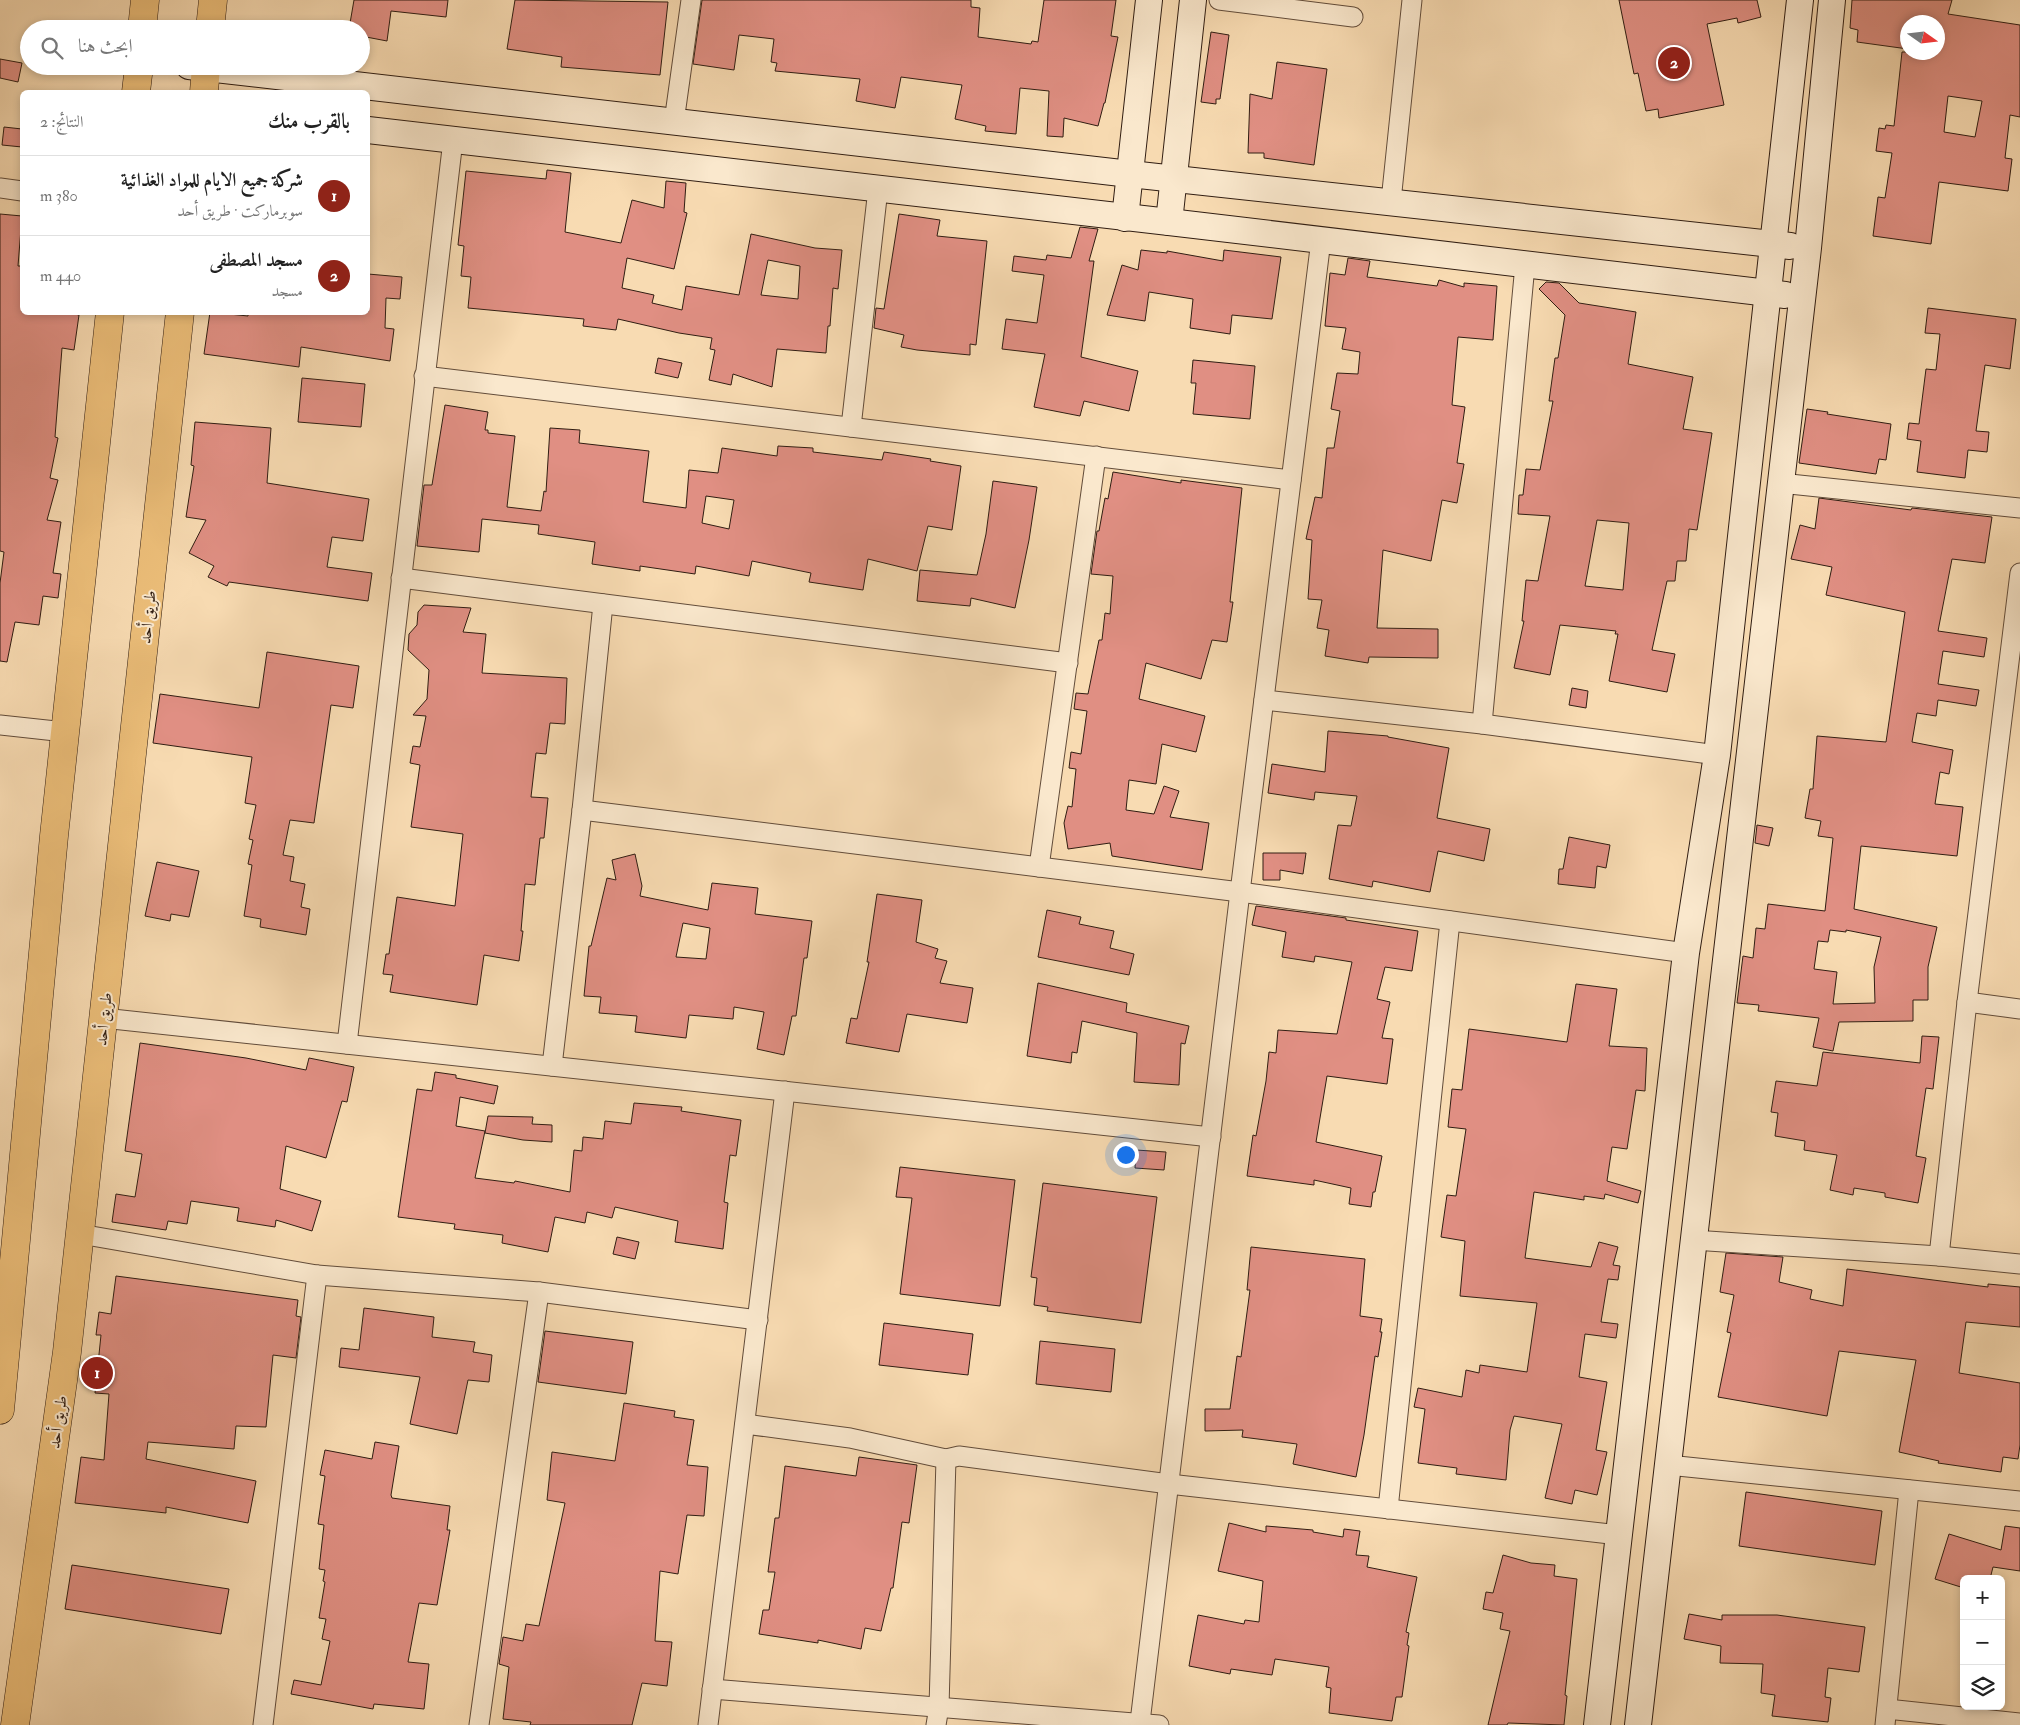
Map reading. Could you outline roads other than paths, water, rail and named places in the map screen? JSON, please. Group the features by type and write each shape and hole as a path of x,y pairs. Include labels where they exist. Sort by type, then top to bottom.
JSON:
{"main road":[{"path":"143,20 145,0"},
{"path":"211,20 213,0"},
{"path":"136,90 138,75"},
{"path":"0,1410 2,1358 110,315"},
{"name":"طريق أحد","path":"15,1725 67,1352 180,315"}],"street":[{"path":"674,122 691,0"},
{"path":"1125,218 1149,0"},
{"path":"1169,222 1193,0"},
{"path":"1219,0 1353,17"},
{"path":"1391,201 1412,0"},
{"path":"1597,1725 1686,953 1716,755 1800,0"},
{"path":"1638,1725 1803,297 1832,0"},
{"path":"220,75 365,90"},
{"path":"370,91 674,122 1808,248"},
{"path":"370,130 1803,297"},
{"path":"347,1044 453,140"},
{"path":"0,188 20,190"},
{"path":"851,427 878,189"},
{"path":"712,1689 937,1716 1149,1724 1169,1484 1321,240"},
{"path":"1482,724 1525,265"},
{"path":"424,376 1291,480"},
{"path":"1039,867 1096,456"},
{"path":"1780,483 2020,508"},
{"path":"1939,1256 1967,1002 2015,660 2020,573"},
{"path":"401,578 1068,663"},
{"path":"552,1066 582,810 603,604"},
{"path":"1264,700 1482,724 1716,755"},
{"path":"0,725 66,732"},
{"path":"582,810 1240,892 1686,953"},
{"path":"1388,1509 1450,921"},
{"path":"1967,1002 2020,1009"},
{"path":"103,1018 1211,1137"},
{"path":"708,1725 785,1091"},
{"path":"80,1234 317,1275 539,1292 758,1320"},
{"path":"1693,1240 1939,1256 2020,1264"},
{"path":"263,1725 317,1275"},
{"path":"479,1725 539,1292"},
{"path":"745,1424 850,1438 946,1459 959,1456 1169,1484 1619,1535"},
{"path":"937,1716 946,1459"},
{"path":"1668,1465 2020,1501"},
{"path":"1909,1490 1886,1717 2020,1723"}],"place":[{"name":"مسجد المصطفى","path":"1674,63"},
{"name":"شركة جميع الايام للمواد الغذائية","path":"97,1373"}]}
